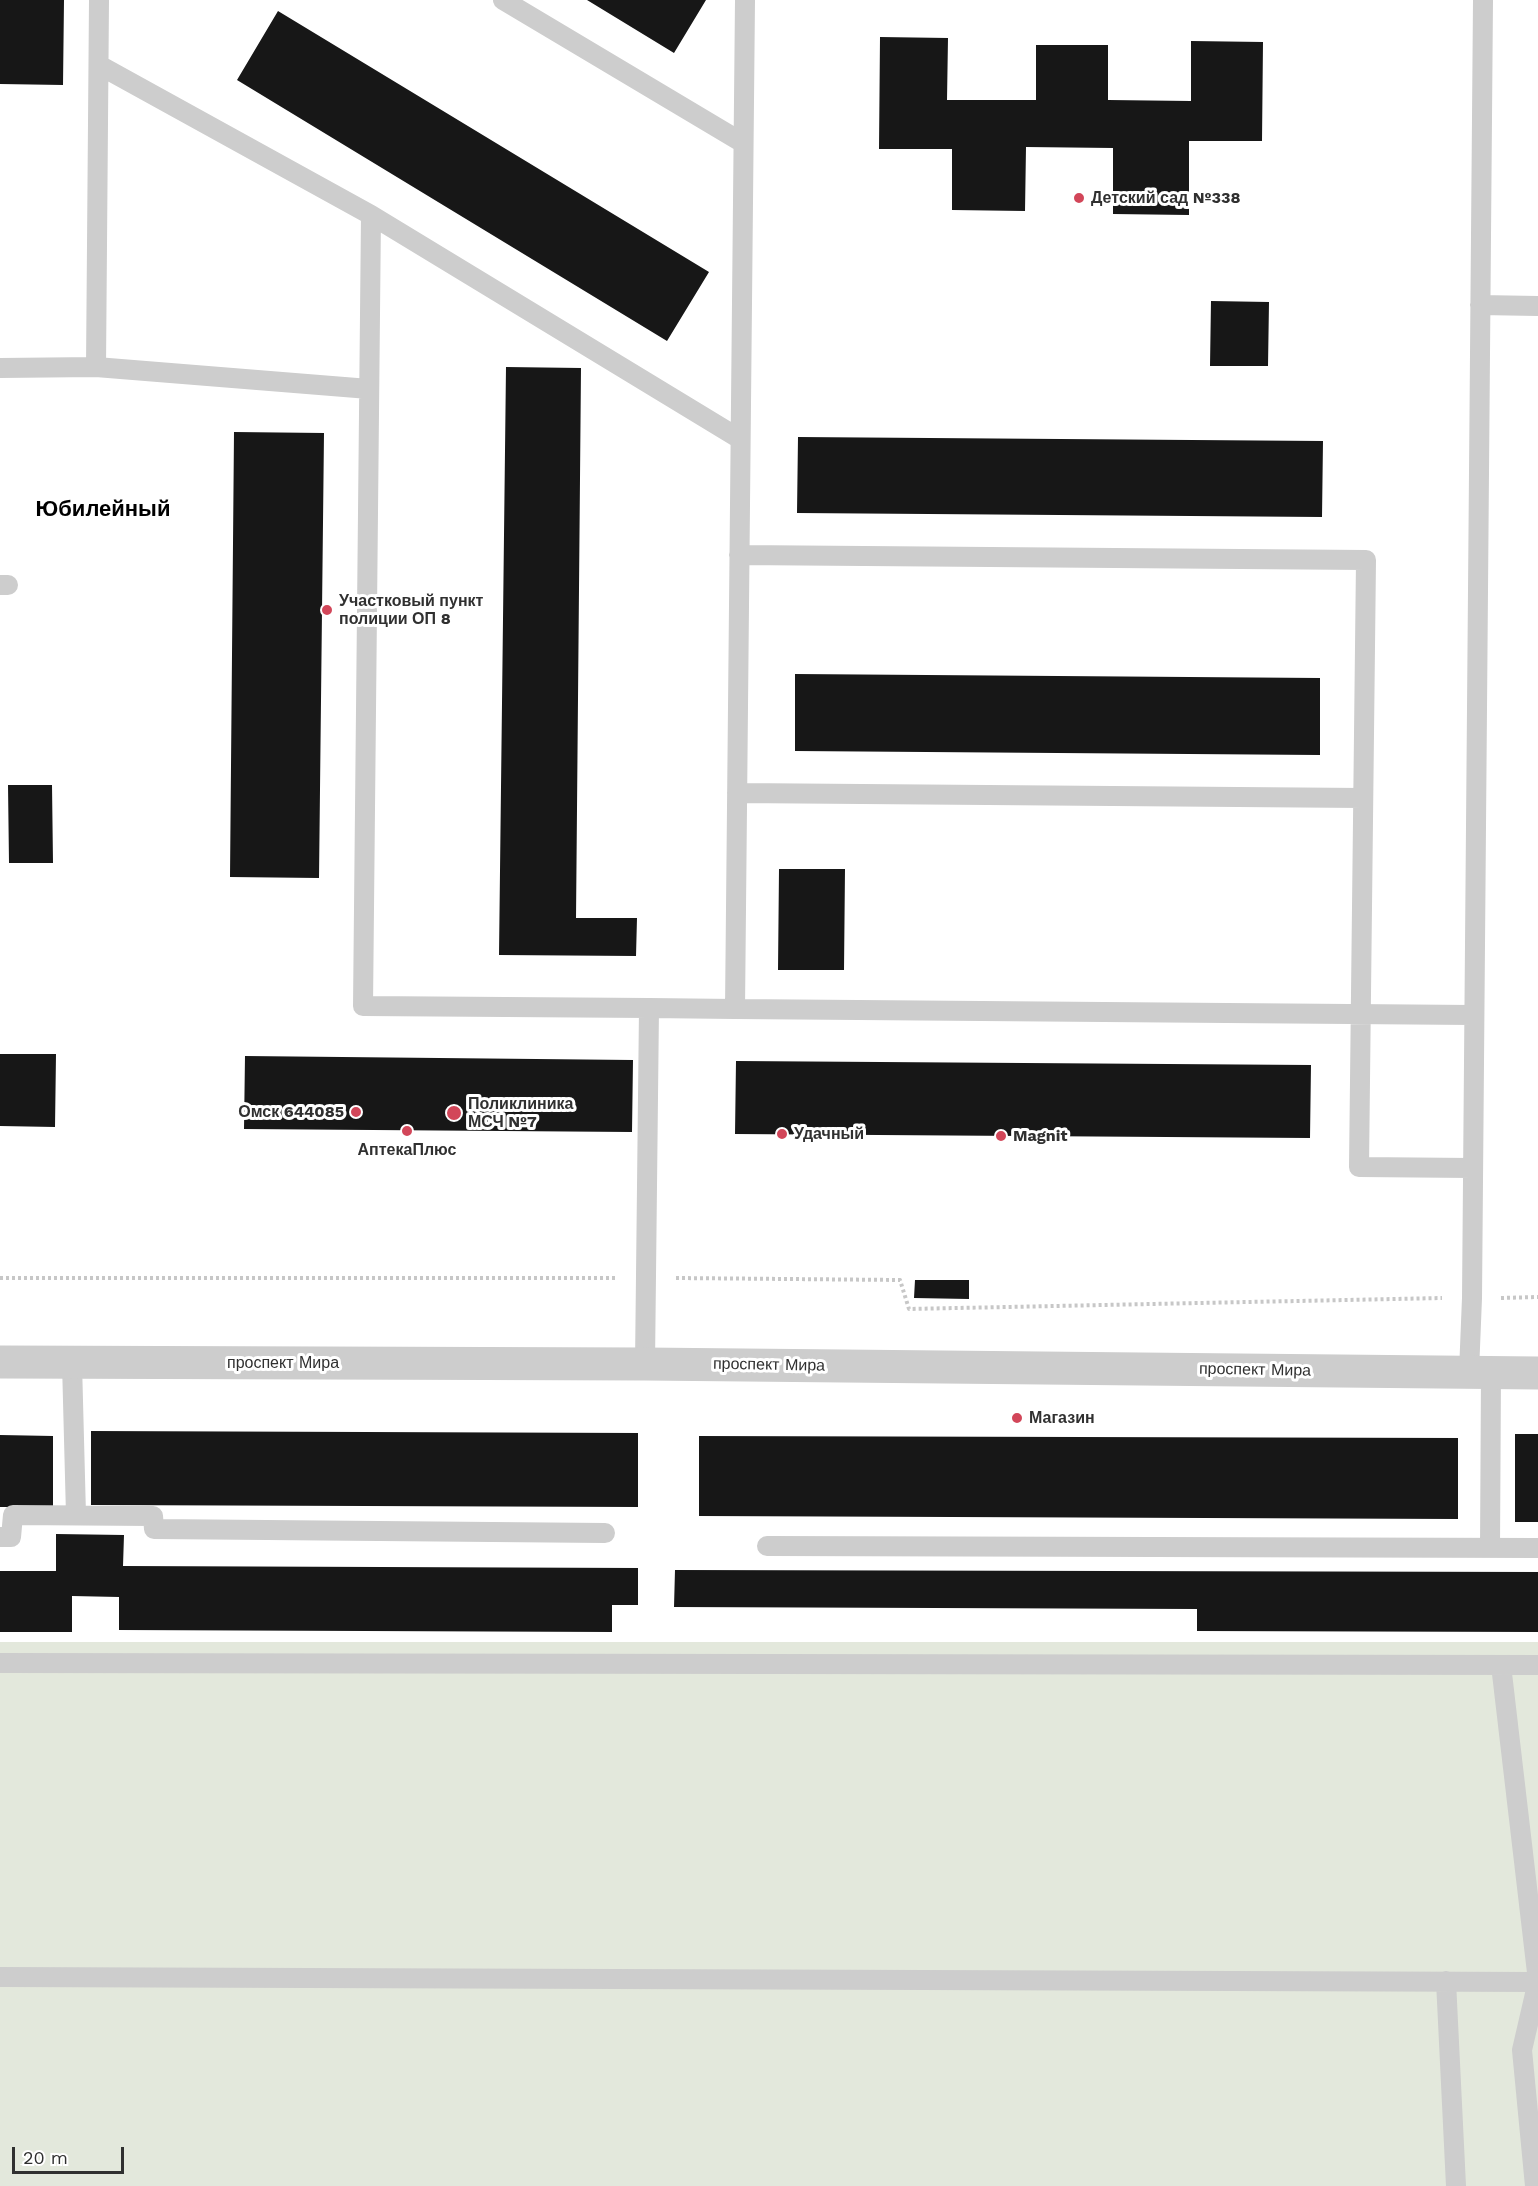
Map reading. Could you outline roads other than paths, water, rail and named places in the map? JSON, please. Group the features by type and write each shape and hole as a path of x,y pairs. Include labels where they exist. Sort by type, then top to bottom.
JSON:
{"street":[{"name":"проспект Мира","path":"0,1362 645,1364 1538,1373"}],"lane":[{"path":"96,367 99,0"},
{"path":"503,0 743,143"},
{"path":"735,1008 745,0"},
{"path":"1483,0 1472,1298 1480,1373 1490,1548"},
{"path":"99,65 371,215 740,439"},
{"path":"371,215 363,1006 1473,1015"},
{"path":"1480,305 1538,306"},
{"path":"0,368 96,367 369,389"},
{"path":"739,555 1366,560 1359,1167 1472,1168"},
{"path":"737,793 1363,798"},
{"path":"645,1364 649,1008"},
{"path":"72,1363 76,1515"},
{"path":"0,1537 11,1537 13,1515 153,1516 154,1529 605,1533"},
{"path":"768,1546 1538,1548"},
{"path":"0,1663 1538,1665"},
{"path":"1501,1665 1538,1982 1522,2050 1535,2186"},
{"path":"0,1977 1538,1982"},
{"path":"1446,1981 1456,2186"}],"place":[{"name":"Детский сад №338","path":"1079,198"},
{"name":"Участковый пункт полиции ОП 8","path":"327,610"},
{"name":"Омск 644085","path":"356,1112"},
{"name":"Поликлиника МСЧ №7","path":"454,1113"},
{"name":"АптекаПлюс","path":"407,1131"},
{"name":"Удачный","path":"782,1134"},
{"name":"Magnit","path":"1001,1136"},
{"name":"Магазин","path":"1017,1418"}],"district":[{"name":"Юбилейный","path":"103,510"}]}
